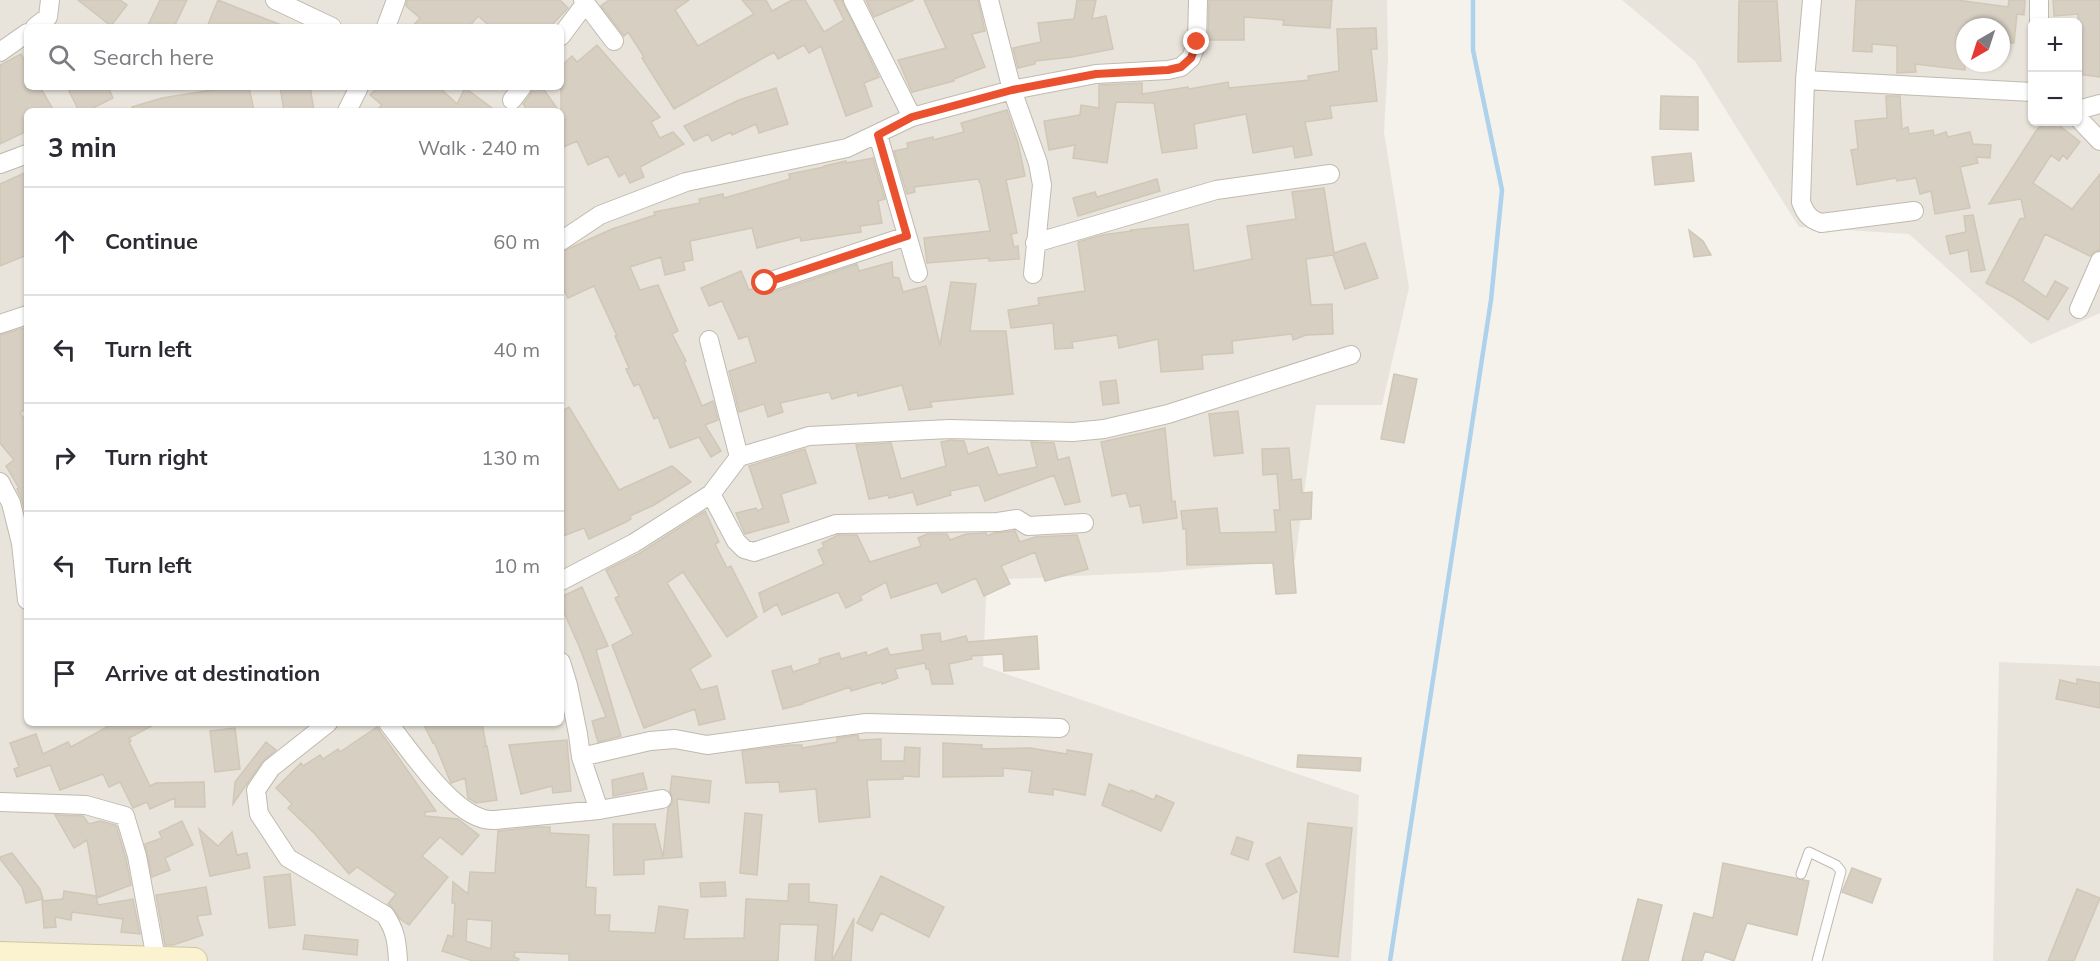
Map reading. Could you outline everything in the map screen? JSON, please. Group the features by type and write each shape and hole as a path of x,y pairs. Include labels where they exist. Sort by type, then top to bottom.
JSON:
{"main road":[{"path":"0,955 34,959 194,961"}],"street":[{"path":"39,24 48,17 50,0"},
{"path":"275,0 326,24"},
{"path":"387,24 396,0"},
{"path":"853,0 912,117"},
{"path":"989,0 1012,90 1038,163 1042,185 1033,274"},
{"path":"564,239 600,215 686,182 847,148 912,117 1012,90 1096,74 1168,70 1181,67 1191,58 1197,42 1198,0"},
{"path":"1812,0 1801,202 1805,212 1814,221 1821,223 1914,211"},
{"path":"2038,18 2039,0"},
{"path":"564,32 584,2 614,41"},
{"path":"0,52 24,35"},
{"path":"1806,80 2028,92"},
{"path":"348,108 358,90"},
{"path":"2082,109 2100,104"},
{"path":"2082,122 2100,141"},
{"path":"878,135 918,273"},
{"path":"0,164 24,155"},
{"path":"1035,243 1216,190 1330,174"},
{"path":"765,283 907,236"},
{"path":"2079,309 2100,261"},
{"path":"0,324 24,316"},
{"path":"709,340 739,457"},
{"path":"564,576 634,543 711,494 739,457 809,436 949,429 1073,432 1104,429 1168,414 1351,355"},
{"path":"0,482 11,503 21,543 24,572"},
{"path":"711,494 736,541 744,549 754,552 836,524 998,522 1017,519 1028,526 1084,523"},
{"path":"564,673 581,757 598,810"},
{"path":"581,757 650,741 675,739 707,745 866,723 1060,728"},
{"path":"324,726 271,768 256,790 259,814 288,858 385,915 393,927 397,940 398,961"},
{"path":"390,726 435,782 462,808 481,818 495,820 598,810 662,799"},
{"path":"0,802 86,805 125,816 137,856 156,959"}],"lane":[{"path":"1801,874 1809,852 1836,864 1841,871 1817,961"}],"shaded area":[{"path":"0,0 1387,0 1388,60 1384,132 1409,288 1382,405 1316,405 1295,560 1162,572 987,580 983,666 1359,795 1351,961 0,961"},
{"path":"1622,0 2100,0 2100,313 2031,344 1909,234 1799,227 1695,61"},
{"path":"1999,662 2100,666 2100,961 1993,961"}],"building":[{"path":"78,0 120,0 127,5 113,24 108,24"},
{"path":"160,0 187,0 175,24 148,24"},
{"path":"218,0 279,24 208,24"},
{"path":"407,0 560,0 568,8 553,24 487,24 478,16 471,24 415,24 420,18 406,6"},
{"path":"609,0 689,0 675,10 698,46 754,14 742,0 766,0 772,11 792,0 805,0 824,32 844,20 834,0 842,0 879,77 864,83 872,106 846,116 821,46 809,53 804,45 778,59 774,52 674,109 628,32 624,36 601,6"},
{"path":"866,0 914,0 874,17"},
{"path":"924,0 978,0 985,31 972,34 985,67 954,79 954,81 912,92 898,60 946,48"},
{"path":"1077,0 1096,0 1092,19 1106,16 1113,49 1035,61 1035,64 1018,68 1013,48 1041,42 1038,23 1074,19"},
{"path":"1209,0 1332,0 1330,28 1283,25 1284,20 1244,17 1244,40 1208,40"},
{"path":"1856,0 1957,0 2008,7 2009,0 2025,0 2024,15 2017,14 2014,43 2010,43 2010,18 1956,18 1956,69 1915,64 1916,72 1897,73 1897,46 1872,44 1872,52 1853,51"},
{"path":"2053,0 2100,0 2100,77 2082,75 2082,18 2078,18 2078,14 2054,16"},
{"path":"1739,1 1777,1 1781,61 1738,62"},
{"path":"1376,28 1377,49 1371,49 1377,101 1330,106 1332,118 1305,122 1312,155 1295,158 1293,146 1253,153 1246,114 1194,124 1197,148 1162,153 1154,103 1116,102 1107,163 1073,158 1075,145 1049,150 1044,121 1080,115 1081,105 1099,108 1099,85 1142,83 1142,94 1228,82 1229,88 1309,80 1308,76 1339,71 1337,29"},
{"path":"597,45 660,117 651,122 660,138 673,132 684,144 640,167 644,177 630,183 625,173 619,177 608,156 588,165 577,141 564,147 564,108 561,108 561,90 564,90 564,63 572,56 577,62"},
{"path":"21,54 24,60 24,90 42,90 52,108 24,108 24,132 0,144 0,65"},
{"path":"776,88 788,124 759,133 756,124 712,141 708,134 694,141 684,126 739,100"},
{"path":"68,90 109,90 113,98 93,108 78,108"},
{"path":"212,90 250,90 253,108 132,108 162,98"},
{"path":"280,90 311,90 314,108 284,108"},
{"path":"375,90 442,90 457,104 464,90 468,90 492,108 379,108 382,105 370,95"},
{"path":"532,90 544,90 557,108 526,108 523,104"},
{"path":"1661,96 1698,97 1698,130 1660,129"},
{"path":"1886,96 1900,96 1902,129 1908,127 1909,134 1933,130 1934,136 1946,132 1948,137 1970,132 1973,144 1991,145 1990,158 1976,157 1978,163 1960,167 1970,208 1935,214 1931,191 1920,194 1916,178 1897,181 1896,178 1857,185 1851,150 1858,149 1855,121 1887,118"},
{"path":"1007,110 1018,143 1025,176 1006,180 1017,233 1011,234 1014,247 1018,246 1019,259 989,261 989,258 927,263 924,238 990,231 981,185 978,179 914,187 915,192 907,194 894,151 908,148 907,143 933,137 933,140 964,132 961,123"},
{"path":"2041,126 2060,126 2080,142 2067,159 2063,155 2059,161 2051,155 2033,183 2072,209 2100,174 2100,250 2090,256 2045,234 2023,281 2046,297 2055,281 2068,288 2048,320 2013,297 1986,283 2020,219 2025,218 2021,199 1989,204"},
{"path":"1691,153 1694,181 1655,185 1652,157"},
{"path":"873,158 885,199 878,201 882,223 860,226 861,232 801,241 800,237 757,248 752,228 690,241 693,260 683,262 685,270 665,275 661,257 630,267 640,290 658,285 678,331 672,334 686,361 684,362 702,406 713,401 718,420 705,425 721,451 711,457 699,437 670,448 658,417 654,419 639,384 634,386 626,369 629,368 615,336 617,336 594,286 568,298 564,291 564,251 612,229 655,215 654,212 700,203 699,199 723,194 724,198 790,179 789,174 846,161 846,163"},
{"path":"24,173 24,256 0,266 0,184"},
{"path":"1157,179 1160,191 1078,216 1073,198 1095,192 1097,197"},
{"path":"1324,188 1334,253 1365,243 1378,278 1345,289 1333,255 1306,259 1311,305 1332,304 1333,334 1306,335 1293,340 1292,334 1232,341 1233,353 1202,355 1203,369 1161,372 1158,339 1119,348 1117,335 1072,342 1073,348 1055,349 1053,323 1011,328 1008,310 1039,305 1038,298 1085,291 1078,242 1131,230 1188,224 1194,271 1252,259 1247,226 1296,219 1292,192"},
{"path":"1973,215 1985,270 1971,272 1968,250 1950,254 1946,236 1966,232 1964,216"},
{"path":"1689,230 1703,241 1711,255 1694,257"},
{"path":"892,262 893,277 899,278 903,292 926,286 940,345 951,282 976,284 970,331 1006,331 1013,394 930,402 932,407 909,410 902,385 858,396 857,392 832,399 829,392 780,403 783,412 768,417 764,404 739,412 729,371 756,362 748,336 739,339 722,301 709,306 701,288 741,271 749,290 755,288 762,294 768,294 857,264 859,271"},
{"path":"24,328 24,410 20,413 24,419 24,508 17,489 19,488 6,466 14,460 0,443 0,335"},
{"path":"1394,374 1417,379 1404,443 1381,439"},
{"path":"1116,380 1119,403 1103,405 1100,382"},
{"path":"569,407 619,490 672,466 691,482 654,505 630,516 631,519 626,522 589,539 584,528 564,536 564,410"},
{"path":"1238,411 1243,453 1214,456 1209,414"},
{"path":"1165,428 1172,502 1175,501 1177,518 1143,523 1140,505 1130,507 1126,493 1112,496 1101,442"},
{"path":"964,441 968,454 988,447 998,475 1037,467 1031,442 1054,443 1058,460 1069,457 1080,502 1065,505 1054,475 985,501 979,485 950,491 951,495 917,505 913,492 889,498 888,495 869,499 856,445 891,443 901,479 946,466 941,442"},
{"path":"1289,448 1292,480 1301,479 1302,493 1312,492 1311,519 1290,520 1296,593 1276,594 1273,563 1187,565 1186,529 1183,529 1181,511 1217,508 1220,533 1276,532 1274,510 1280,510 1277,474 1263,475 1262,449"},
{"path":"805,449 816,483 781,494 789,522 745,534 736,513 756,508 758,511 763,508 749,466"},
{"path":"705,511 719,542 715,544 727,568 731,566 757,617 727,637 683,572 667,583 711,656 690,669 701,690 717,686 725,719 699,725 695,709 644,728 612,645 633,634 615,598 619,596 606,570 640,553"},
{"path":"1015,531 1020,542 1035,537 1077,535 1088,569 1045,581 1035,552 1001,566 1010,584 984,596 976,578 942,593 937,583 891,598 886,582 860,596 862,600 846,608 838,592 782,615 777,604 764,612 759,593 824,564 818,550 824,547 822,543 838,535 857,535 870,562 921,546 918,538 927,534 947,534 950,540 966,534 986,533 987,536"},
{"path":"582,587 608,646 596,650 621,736 598,742 592,721 606,717 564,613 564,596"},
{"path":"940,633 941,642 966,636 968,642 1037,636 1039,669 1004,671 1003,654 971,656 972,659 949,664 953,684 932,684 929,669 926,669 925,663 895,669 898,678 882,684 881,682 851,691 850,687 783,709 772,671 791,666 793,672 820,663 819,659 839,653 841,659 866,652 867,656 887,648 890,655 923,650 921,635"},
{"path":"2077,679 2100,683 2100,708 2056,699 2060,680 2077,684"},
{"path":"109,726 151,726 129,738 150,786 156,783 204,782 205,807 175,807 175,798 150,809 147,802 133,808 120,782 109,787 103,774 60,790 50,765 17,777 14,769 19,767 10,743 36,734 43,754 68,742 71,747"},
{"path":"424,726 483,726 486,745 483,747 487,746 497,800 476,803 468,798 465,778 451,783"},
{"path":"377,727 436,811 425,812 425,816 458,819 479,835 462,855 440,837 422,856 448,877 409,925 400,919 388,904 396,894 357,867 349,874 314,833 288,808 292,804 276,788 301,763 303,766 320,755 323,759 338,749 340,752"},
{"path":"235,728 240,769 215,772 210,731"},
{"path":"858,735 859,740 881,739 881,761 904,761 905,747 920,748 919,777 903,776 903,779 867,780 870,817 819,822 816,789 780,792 779,782 746,783 742,751 790,745 802,745 802,748 837,742 837,738"},
{"path":"567,740 571,791 553,793 552,786 521,794 509,745"},
{"path":"266,742 276,750 262,762 233,804 235,782"},
{"path":"943,743 982,745 982,749 1030,748 1067,754 1067,750 1092,754 1085,795 1053,789 1053,795 1029,792 1032,771 1003,768 1003,776 943,777"},
{"path":"1298,755 1361,758 1360,771 1297,767"},
{"path":"643,773 647,789 613,796 612,780"},
{"path":"672,776 711,781 709,803 677,799 682,857 644,860 644,874 614,875 613,824 655,824 663,857 668,808 673,802 670,791"},
{"path":"1109,784 1154,800 1156,795 1174,803 1161,831 1102,805"},
{"path":"745,813 762,815 757,875 740,873"},
{"path":"55,815 83,816 89,824 100,821 116,825 131,885 97,898 87,840 74,848"},
{"path":"182,821 193,845 165,858 170,870 152,877 145,844 162,838 159,832"},
{"path":"1308,823 1352,828 1338,957 1294,952"},
{"path":"550,827 550,833 589,835 586,887 596,888 595,915 610,915 609,931 655,933 659,906 688,910 684,939 744,938 746,899 788,901 789,884 809,884 809,902 837,905 832,961 815,961 818,925 780,924 778,961 569,961 569,954 515,952 514,957 519,959 518,961 473,961 442,951 448,935 453,937 455,903 452,903 453,882 468,894 470,872 495,873 498,831","holes":["467,919 492,921 491,949 466,941"]},
{"path":"199,829 218,846 232,832 237,855 247,853 250,868 210,876"},
{"path":"1237,837 1253,842 1248,860 1231,854"},
{"path":"12,853 40,889 43,899 26,903 22,887 0,859"},
{"path":"1280,857 1297,892 1283,899 1266,864"},
{"path":"1723,863 1809,881 1797,935 1747,923 1734,961 1705,951 1702,961 1682,961 1694,913 1713,918"},
{"path":"1852,868 1881,879 1872,903 1842,892"},
{"path":"290,874 295,925 269,928 264,877"},
{"path":"881,876 944,907 929,937 881,913 872,931 857,923"},
{"path":"725,882 726,896 701,897 700,883"},
{"path":"206,887 211,914 197,916 203,935 173,945 165,945 156,895"},
{"path":"2077,889 2100,898 2074,961 2048,961"},
{"path":"64,891 96,896 98,905 133,899 140,934 121,932 123,919 72,912 71,920 55,917 56,927 44,928 42,901 63,899"},
{"path":"1638,899 1662,905 1648,961 1622,961"},
{"path":"854,918 851,961 832,961"},
{"path":"305,935 358,940 357,955 303,949"}],"waterway":[{"path":"1390,961 1491,300 1502,190 1473,50 1473,0"}],"route":[{"path":"765,283 907,236 878,135 912,117 1012,90 1096,74 1168,70 1181,67 1191,58 1197,42"}]}
